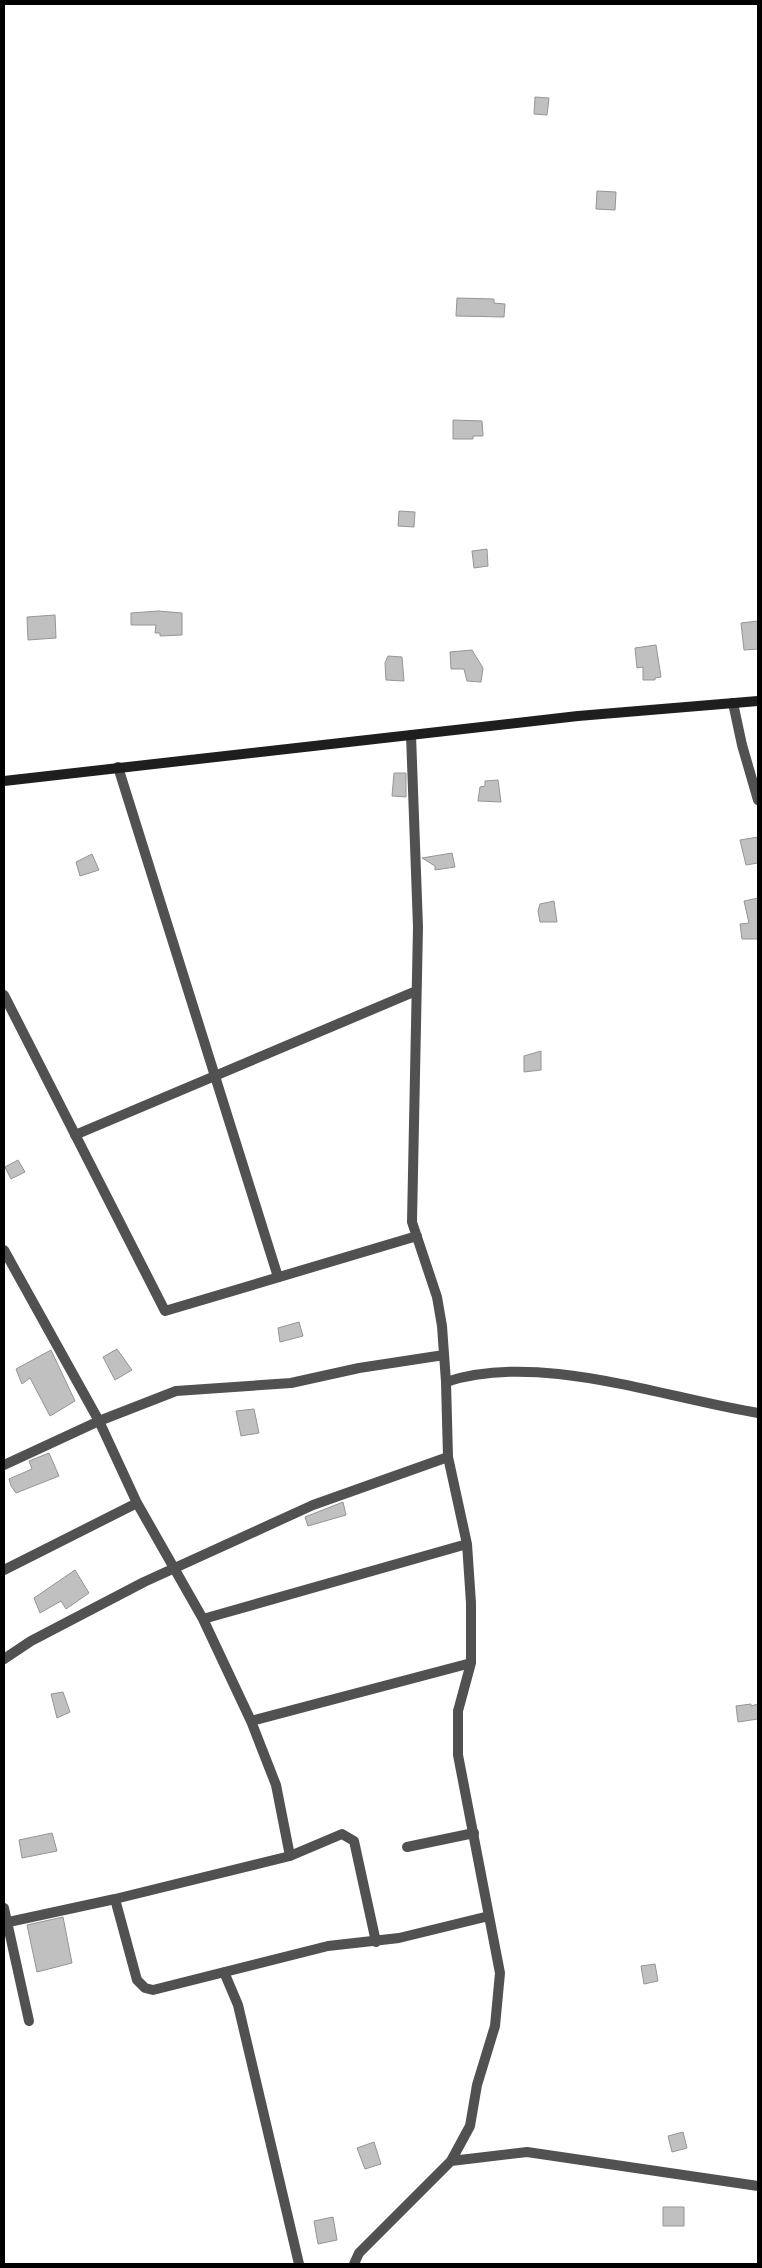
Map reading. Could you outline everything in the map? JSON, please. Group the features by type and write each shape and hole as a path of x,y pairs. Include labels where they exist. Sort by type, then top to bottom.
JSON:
{"street":[{"path":"4,781 578,716 758,701"},
{"path":"733,703 742,745 758,800"},
{"path":"354,2264 359,2253 451,2161 470,2126 477,2085 495,2026 500,1973 458,1755 458,1711 471,1663 471,1603 467,1544 448,1457 446,1382 437,1297 412,1222 418,927 411,735"},
{"path":"118,767 278,1277"},
{"path":"75,1136 416,991"},
{"path":"4,995 165,1311 417,1236"},
{"path":"4,1250 99,1421 136,1503 203,1619 251,1722 276,1784 290,1856"},
{"path":"4,1465 99,1421 176,1390 291,1383 360,1368 444,1355"},
{"path":"446,1382 473,1375 506,1371 537,1372 617,1383 758,1413"},
{"path":"4,1659 32,1641 144,1582 313,1505 448,1457"},
{"path":"4,1570 136,1503"},
{"path":"203,1619 467,1544"},
{"path":"251,1722 471,1663"},
{"path":"408,1847 474,1833"},
{"path":"5,1922 115,1899 290,1856 342,1834 354,1841 376,1942"},
{"path":"115,1899 138,1980 145,1988 153,1990 328,1946 376,1942 489,1916"},
{"path":"4,1908 5,1922 29,2021"},
{"path":"224,1972 238,2005 299,2264"},
{"path":"451,2161 526,2152 758,2186"}],"building":[{"path":"535,97 549,98 547,115 534,114"},
{"path":"597,191 616,192 615,210 596,209"},
{"path":"457,298 494,299 494,303 505,304 504,317 456,316"},
{"path":"453,420 482,421 483,436 473,436 473,439 453,439"},
{"path":"399,511 415,512 414,527 398,526"},
{"path":"487,549 488,566 474,568 472,551"},
{"path":"158,611 182,613 182,635 160,636 160,633 155,633 156,625 131,625 131,613"},
{"path":"55,615 56,638 28,640 27,617"},
{"path":"758,621 758,649 744,650 741,623"},
{"path":"656,645 661,677 655,678 655,680 643,680 643,667 637,668 635,648"},
{"path":"472,650 483,668 481,682 467,681 464,669 451,669 450,652"},
{"path":"388,656 402,657 404,681 386,680 385,663"},
{"path":"394,773 406,773 406,797 392,796"},
{"path":"498,780 501,802 478,801 480,787 485,786 485,781"},
{"path":"758,837 758,863 746,865 740,840"},
{"path":"452,853 455,867 435,870 435,866 422,858"},
{"path":"92,854 99,870 80,876 76,862"},
{"path":"758,898 758,939 742,939 740,924 749,923 744,901"},
{"path":"554,901 557,922 540,922 538,911 540,904"},
{"path":"541,1051 541,1070 524,1072 524,1056"},
{"path":"18,1160 25,1172 11,1179 5,1167"},
{"path":"299,1322 303,1336 280,1342 278,1328"},
{"path":"117,1349 132,1370 115,1380 103,1357"},
{"path":"51,1350 75,1401 50,1416 30,1378 22,1384 16,1369"},
{"path":"254,1409 259,1433 241,1436 236,1411"},
{"path":"49,1453 59,1476 16,1493 9,1479 32,1469 29,1461"},
{"path":"343,1502 346,1515 308,1526 305,1517"},
{"path":"75,1570 89,1593 66,1609 61,1601 40,1613 34,1598"},
{"path":"63,1692 70,1712 57,1718 51,1694"},
{"path":"751,1704 751,1706 758,1704 758,1719 738,1722 736,1706"},
{"path":"52,1833 57,1851 22,1858 19,1840"},
{"path":"63,1917 72,1963 37,1972 27,1925"},
{"path":"655,1964 658,1981 644,1984 641,1966"},
{"path":"683,2132 687,2148 672,2152 668,2136"},
{"path":"374,2142 381,2164 365,2169 357,2148"},
{"path":"663,2207 684,2207 684,2226 663,2226"},
{"path":"333,2217 337,2240 318,2244 314,2221"}]}
